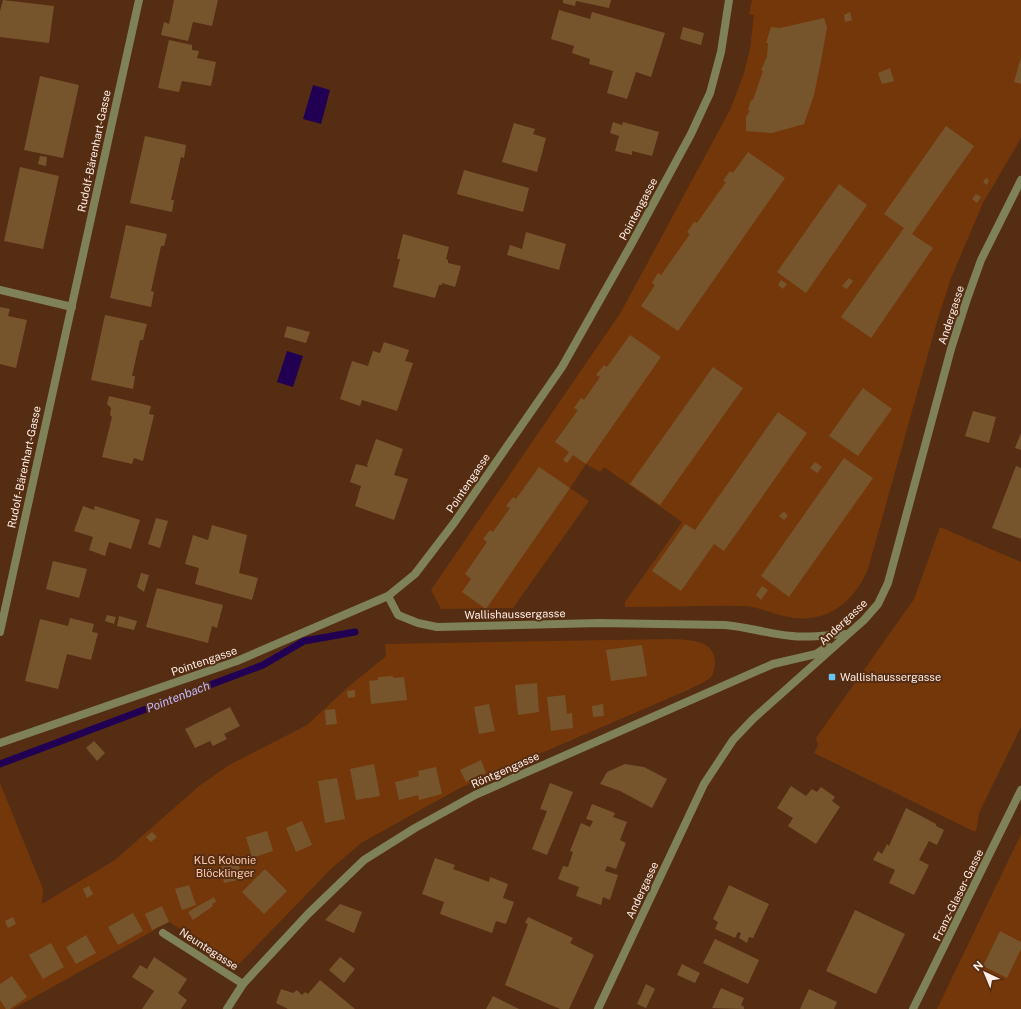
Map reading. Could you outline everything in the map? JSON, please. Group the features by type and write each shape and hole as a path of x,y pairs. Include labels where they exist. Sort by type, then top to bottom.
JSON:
{"street":[{"name":"Rudolf-Bärenhart-Gasse","path":"0,632 36,462 72,307 139,0"},
{"name":"Pointengasse","path":"0,743 237,661 388,596 415,574 454,523 558,372 580,336 691,134 710,93 721,52 729,0"},
{"name":"Andergasse","path":"598,1009 704,784 719,760 733,740 752,720 864,620 878,604 888,583 951,349 966,302 981,260 1021,180"},
{"path":"0,290 72,307"},
{"name":"Wallishaussergasse","path":"388,596 398,615 418,623 437,627 599,623 725,625 744,626 790,636 808,638 847,634"},
{"name":"Röntgengasse","path":"227,1009 243,984 308,914 364,860 415,828 475,795 773,664 816,654 847,634"},
{"name":"Franz-Glaser-Gasse","path":"913,1009 1021,790"},
{"name":"Neuntegasse","path":"163,933 243,984"}],"green space":[{"path":"752,0 1021,0 1021,138 983,203 951,278 938,318 868,569 862,582 854,593 835,610 824,615 811,618 784,616 748,606 625,607 625,602 682,522 604,467 600,472 586,464 570,488 589,501 513,608 441,609 431,590 621,312 731,108 744,73 750,49 754,15 749,14"},
{"path":"940,527 1021,562 1021,727 979,813 975,832 814,753 818,745 816,738 914,599"},
{"name":"KLG Kolonie Blöcklinger","path":"671,639 700,642 711,649 714,655 715,663 713,673 710,678 688,690 460,788 361,843 332,868 237,966 168,921 13,1009 0,1009 0,783 43,889 42,904 115,860 199,786 229,765 307,725 348,687 386,656 385,644"},
{"path":"1021,834 1021,1009 937,1009"}],"shaded area":[{"path":"313,85 330,90 321,124 303,119"},
{"path":"287,351 303,356 293,387 277,382"}],"building":[{"path":"3,0 54,6 49,43 0,37 0,11"},
{"path":"174,0 218,0 212,26 193,22 188,41 161,35 164,22 169,24"},
{"path":"563,0 611,0 609,8 576,1 575,6 563,3"},
{"path":"559,10 590,19 592,12 665,33 651,77 636,72 627,99 607,93 613,71 589,64 590,59 572,53 574,46 551,39"},
{"path":"850,12 852,20 845,22 844,15"},
{"path":"824,18 827,27 821,61 814,95 804,124 772,133 746,131 746,117 750,111 748,110 751,100 753,100 763,71 761,70 767,57 768,43 766,43 771,27 780,28"},
{"path":"683,27 704,33 701,45 680,39"},
{"path":"169,40 192,45 192,50 199,51 197,58 216,62 211,86 182,81 179,92 158,88"},
{"path":"1021,57 1021,84 1014,82"},
{"path":"890,68 894,81 882,84 878,73"},
{"path":"40,76 79,85 63,158 24,150"},
{"path":"613,122 622,125 623,122 659,132 652,156 632,151 632,155 615,151 619,136 610,133"},
{"path":"514,123 535,129 533,134 546,138 537,172 502,162"},
{"path":"946,126 974,146 912,234 933,248 871,338 841,317 904,228 884,214"},
{"path":"145,136 186,145 184,158 181,157 171,200 174,200 172,212 130,203"},
{"path":"748,152 785,178 678,331 641,306 655,285 652,283 658,273 661,275 690,234 687,232 694,222 697,223 726,182 723,181 730,171 733,173"},
{"path":"40,156 47,157 46,166 38,164"},
{"path":"20,167 59,176 43,249 4,241"},
{"path":"464,170 529,188 523,212 457,194"},
{"path":"986,178 989,180 987,185 983,182"},
{"path":"839,184 867,205 806,293 777,272"},
{"path":"976,194 981,197 977,203 972,199"},
{"path":"126,225 167,234 164,246 161,246 151,291 154,292 151,307 110,298"},
{"path":"526,232 566,244 559,270 507,255 510,245 522,249"},
{"path":"403,234 449,247 446,259 448,260 448,263 461,266 455,287 442,283 442,285 439,285 435,298 393,287 400,259 397,259"},
{"path":"849,278 853,281 847,289 842,286"},
{"path":"781,280 787,284 783,289 778,285"},
{"path":"0,307 10,309 8,316 27,320 16,368 0,364"},
{"path":"105,315 147,324 143,340 140,340 132,376 135,376 133,389 91,380"},
{"path":"287,326 310,332 306,343 284,337"},
{"path":"630,335 661,357 586,464 573,455 567,463 563,460 569,452 555,442 578,410 574,408 581,398 584,400 600,377 596,375 604,365 607,367"},
{"path":"384,342 409,350 405,361 413,363 397,411 362,400 360,406 340,399 352,361 368,366 373,351 380,353"},
{"path":"713,367 743,388 660,505 630,484"},
{"path":"863,388 892,409 858,456 829,436"},
{"path":"109,396 151,406 149,414 154,415 143,461 134,458 132,464 102,457 112,417 110,415 111,408 107,404"},
{"path":"973,411 996,417 989,443 965,436"},
{"path":"778,412 807,433 724,551 714,544 681,591 652,571 685,524 695,530"},
{"path":"1021,433 1021,450 1015,448"},
{"path":"376,439 403,449 394,475 408,479 394,520 355,506 361,486 350,482 356,464 368,467 367,465"},
{"path":"844,458 873,478 789,597 761,576"},
{"path":"815,462 822,467 817,473 810,468"},
{"path":"1016,466 1021,468 1021,539 992,528"},
{"path":"539,467 570,488 486,609 462,592 471,579 465,574 487,542 483,539 490,530 493,532 510,508 506,506 513,497 516,499"},
{"path":"83,506 94,510 95,506 140,520 131,549 109,542 105,556 89,550 93,537 74,531"},
{"path":"784,511 788,516 784,520 779,516"},
{"path":"156,518 168,521 160,548 148,544"},
{"path":"212,525 247,535 239,573 258,578 252,600 195,584 199,568 185,564 193,535 208,540"},
{"path":"53,561 87,569 79,598 46,589"},
{"path":"141,573 149,575 144,592 137,587"},
{"path":"762,586 768,590 761,600 756,595"},
{"path":"157,588 223,605 217,628 212,626 208,643 146,627"},
{"path":"107,615 116,617 114,624 105,621"},
{"path":"119,616 137,621 134,630 117,626"},
{"path":"70,618 94,624 92,632 98,633 91,660 67,654 58,689 25,681 40,619 68,626"},
{"path":"642,645 647,676 611,681 606,650"},
{"path":"393,676 393,678 404,677 407,700 371,704 369,681 378,680 378,677"},
{"path":"537,683 539,712 518,715 515,685"},
{"path":"355,690 355,697 348,698 347,691"},
{"path":"565,695 567,714 572,713 573,728 551,731 547,697"},
{"path":"489,704 495,731 479,734 474,707"},
{"path":"603,704 604,716 593,717 592,706"},
{"path":"230,707 240,726 224,734 227,739 213,746 210,741 195,748 185,729"},
{"path":"335,709 337,724 326,725 325,710"},
{"path":"94,741 105,753 97,761 86,748"},
{"path":"481,760 486,773 466,782 460,770"},
{"path":"374,764 380,796 356,800 350,769"},
{"path":"625,764 644,767 667,779 652,808 620,791 600,784 607,772"},
{"path":"436,767 442,794 419,800 418,795 399,800 395,782 419,776 418,771"},
{"path":"337,778 345,819 325,823 318,781"},
{"path":"550,783 573,792 547,855 532,849 547,811 540,809"},
{"path":"791,786 806,796 812,789 817,792 821,787 835,797 832,801 840,807 816,844 788,826 793,818 777,808"},
{"path":"592,804 615,813 613,817 627,822 620,840 626,843 616,869 607,866 605,871 618,875 610,900 603,897 601,905 576,896 579,887 558,879 563,866 568,867 573,852 570,851 581,823 590,827 593,821 586,819"},
{"path":"906,808 944,830 937,845 929,841 919,860 929,865 914,895 889,883 895,870 873,860 878,851 882,854 887,844 889,846"},
{"path":"302,821 312,845 296,852 286,828"},
{"path":"267,831 273,851 252,858 246,837"},
{"path":"152,832 157,837 151,842 146,837"},
{"path":"435,858 455,865 453,869 489,882 490,877 508,884 503,898 514,902 506,924 496,921 492,933 440,914 444,902 422,894"},
{"path":"238,862 242,879 224,883 220,867"},
{"path":"265,869 287,891 264,914 242,892"},
{"path":"189,885 196,905 182,910 175,889"},
{"path":"729,885 769,904 753,938 749,937 747,943 739,938 741,933 738,932 735,938 715,929 718,922 713,919"},
{"path":"89,886 93,894 87,898 83,889"},
{"path":"214,897 216,902 212,904 213,906 193,920 188,912"},
{"path":"340,904 362,912 354,933 325,920"},
{"path":"162,906 169,922 152,930 145,914"},
{"path":"855,910 905,934 876,994 826,971"},
{"path":"133,913 143,931 118,945 108,927"},
{"path":"13,917 16,924 8,928 5,921"},
{"path":"528,917 573,938 570,943 594,955 569,1009 560,1009 505,985 528,924 525,923"},
{"path":"1000,931 1021,942 1021,949 1007,978 983,966"},
{"path":"86,935 96,953 76,964 66,947"},
{"path":"715,939 759,960 748,984 703,963"},
{"path":"51,943 64,967 43,979 29,955"},
{"path":"154,957 187,979 178,993 187,1000 181,1009 142,1009 154,991 132,977 140,965 147,969"},
{"path":"340,957 355,969 344,983 329,970"},
{"path":"682,964 700,973 695,983 677,975"},
{"path":"12,976 27,997 10,1009 6,1009 0,1000 0,984"},
{"path":"320,980 355,1009 288,1009 276,1003 281,989 293,993 297,990 302,995 305,992 308,994"},
{"path":"646,984 655,989 646,1008 637,1004"},
{"path":"721,988 744,998 741,1005 744,1009 712,1008"},
{"path":"809,989 837,1002 834,1009 800,1009"},
{"path":"493,996 519,1009 486,1009"}],"waterway":[{"name":"Pointenbach","path":"0,764 263,665 304,641 355,632"}],"place":[{"name":"Wallishaussergasse","path":"832,677"}]}
